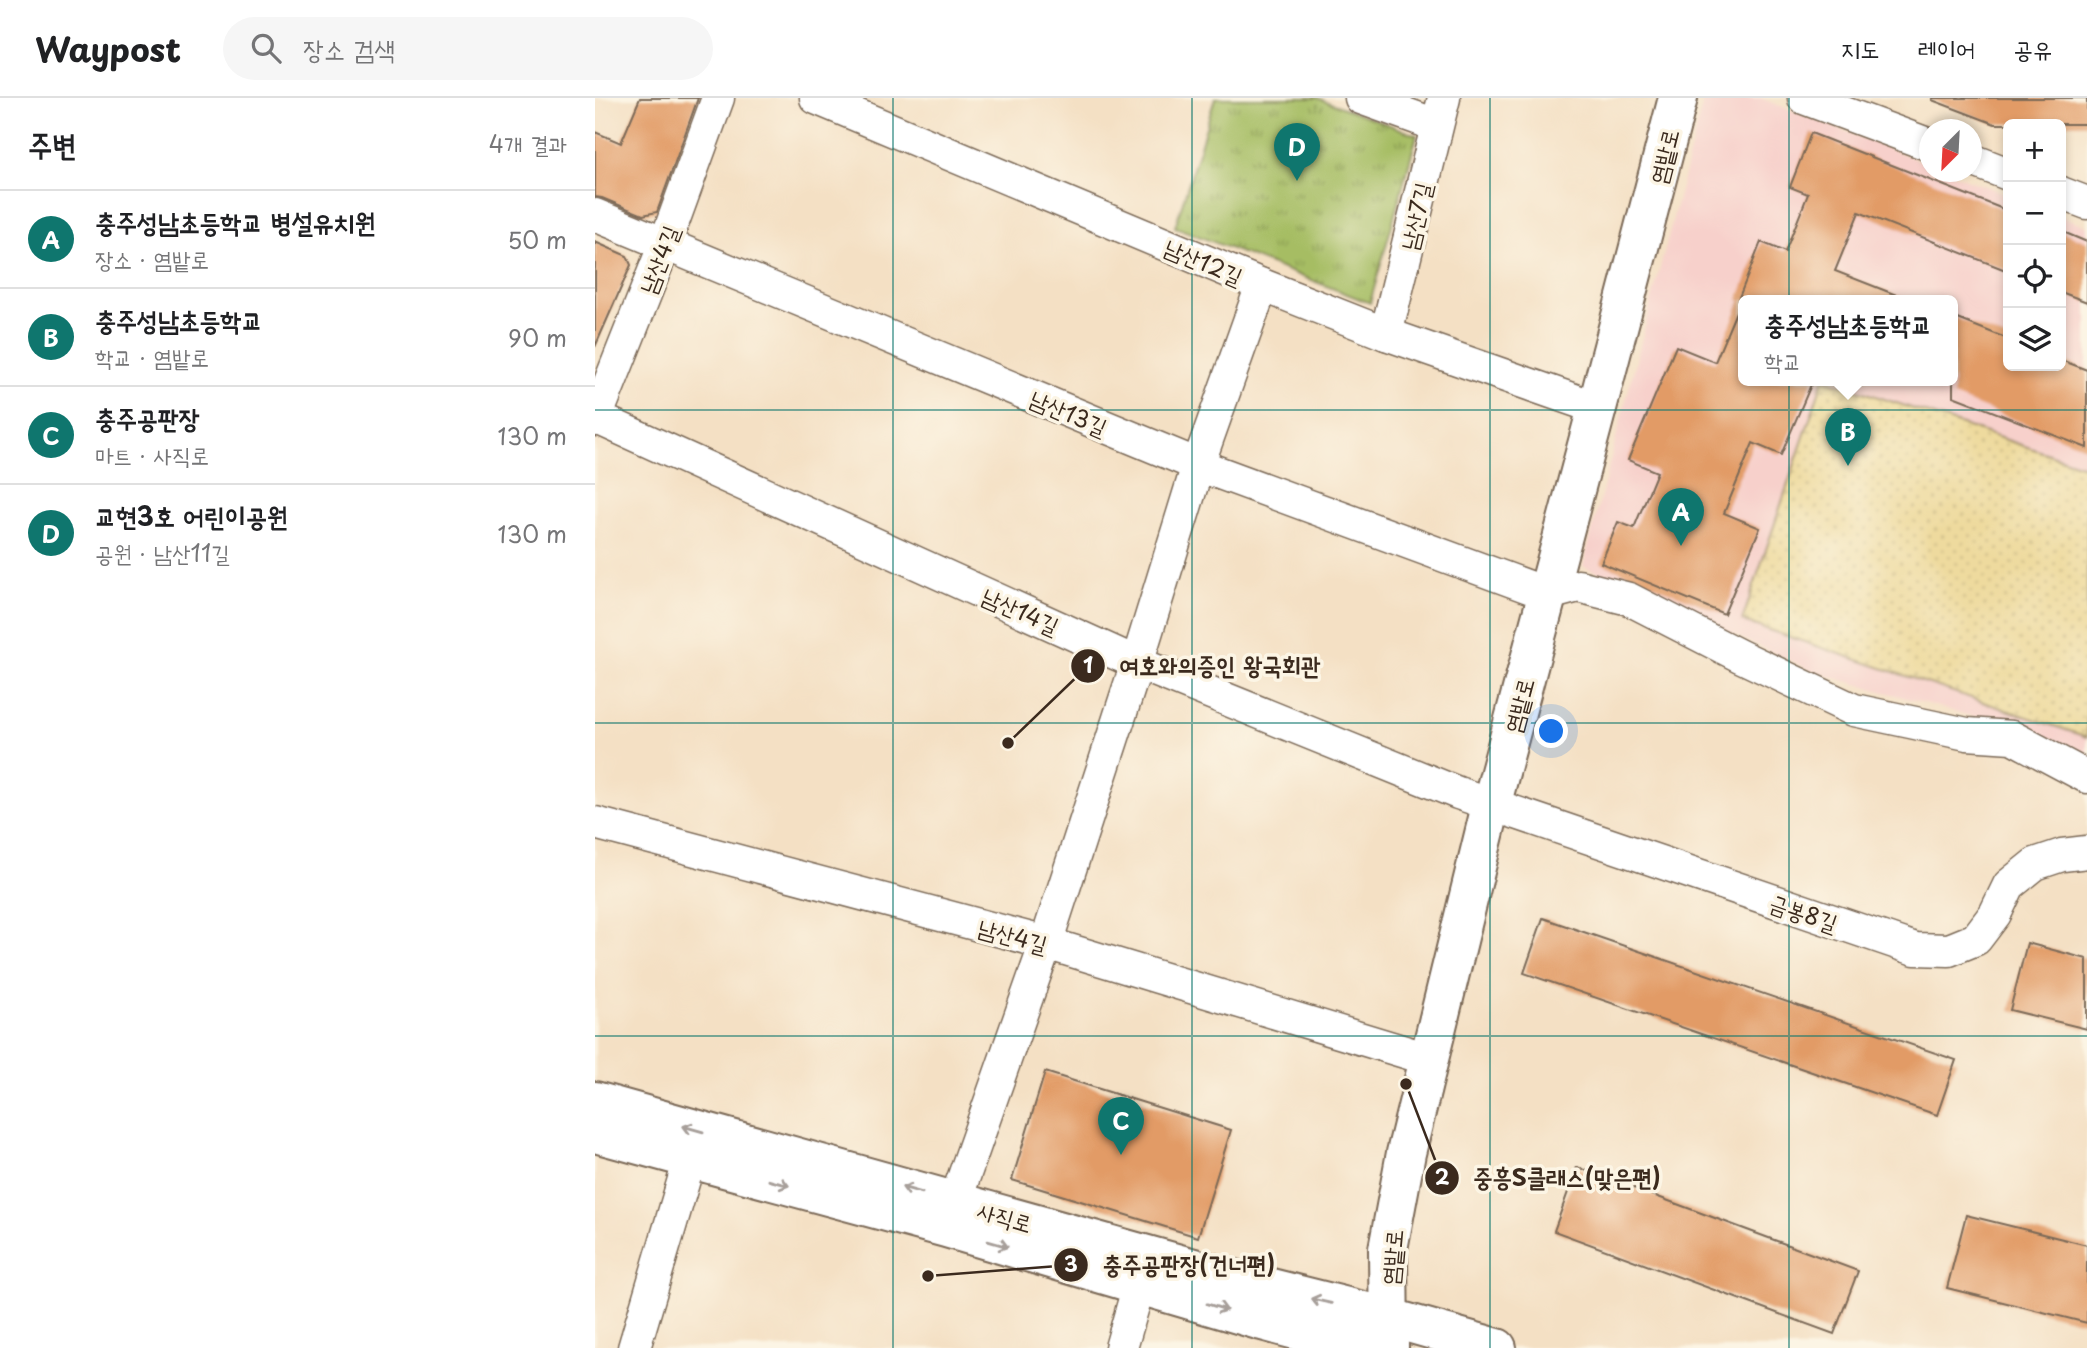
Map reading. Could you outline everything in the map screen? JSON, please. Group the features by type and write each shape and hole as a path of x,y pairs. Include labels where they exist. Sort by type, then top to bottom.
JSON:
{"street":[{"name":"남산4길","path":"595,418 665,244 718,98"},
{"name":"남산12길","path":"816,98 1262,285 1386,334 1597,408"},
{"path":"1361,98 1440,112"},
{"name":"염밭로","path":"1388,1332 1388,1249 1406,1153 1428,1059 1491,806 1678,98"},
{"path":"1804,98 1919,141"},
{"name":"남산7길","path":"1386,334 1440,112"},
{"path":"1982,164 2003,172"},
{"path":"2066,195 2087,203"},
{"name":"남산13길","path":"595,215 1198,465 1548,594"},
{"path":"955,1202 1046,943 1198,465 1262,285"},
{"name":"남산14길","path":"595,418 1137,663 1491,806"},
{"path":"1548,594 1579,586 1629,599 1854,710 1967,734 2012,737 2087,777"},
{"name":"금봉8길","path":"1491,806 1915,949 1949,950 1976,939 1995,914 2009,885 2035,864 2062,855 2087,852"},
{"name":"남산4길","path":"595,822 1046,943 1428,1059"},
{"name":"사직로","path":"595,1101 1257,1286 1388,1332 1497,1348"},
{"name":"사직로","path":"595,1133 946,1228 1363,1348"},
{"path":"634,1348 690,1158"},
{"path":"1121,1348 1139,1285"}],"shaded area":[{"path":"1704,98 1760,98 1919,160 1919,182 1974,182 2003,193 2003,371 2066,371 2066,218 2087,226 2087,761 1978,718 1817,673 1583,566"}],"sand":[{"path":"1821,386 1846,386 2087,467 2087,737 1742,621"}],"green space":[{"path":"1215,98 1317,98 1417,135 1370,303 1175,227"}],"building":[{"path":"640,98 698,98 657,212 643,215 595,197 595,132 621,143"},
{"path":"2087,98 2087,124 2066,124 2066,119 2003,119 2003,124 1995,124 1932,100"},
{"path":"1811,133 1919,176 1919,182 1935,182 2003,209 2003,269 1859,212 1835,271 1896,295 1740,295 1761,242 1785,252 1808,194 1790,187"},
{"path":"2066,233 2087,242 2087,302 2066,294"},
{"path":"595,242 627,256 631,265 595,347"},
{"path":"1738,307 1738,386 1810,386 1781,455 1753,443 1724,513 1760,528 1724,614 1601,563 1618,522 1634,528 1657,472 1628,460 1676,346 1715,362"},
{"path":"1958,319 2003,337 2003,371 2066,371 2066,362 2087,370 2087,448 1953,396 1953,386 1958,386"},
{"path":"1543,918 1956,1060 1937,1115 1524,973"},
{"path":"2027,943 2087,959 2087,1029 2010,1010"},
{"path":"1045,1072 1231,1130 1198,1237 1012,1180"},
{"path":"1577,1167 1858,1271 1834,1334 1554,1231"},
{"path":"1966,1215 2087,1245 2087,1323 1947,1288"}],"place":[{"name":"교현3호 어린이공원","path":"1297,181"},
{"name":"충주성남초등학교","path":"1848,466"},
{"name":"충주성남초등학교 병설유치원","path":"1681,546"},
{"name":"여호와의증인 왕국회관","path":"1008,743"},
{"name":"중흥S클래스(맞은편)","path":"1406,1084"},
{"name":"충주공판장","path":"1121,1155"},
{"name":"충주공판장(건너편)","path":"928,1276"}]}
